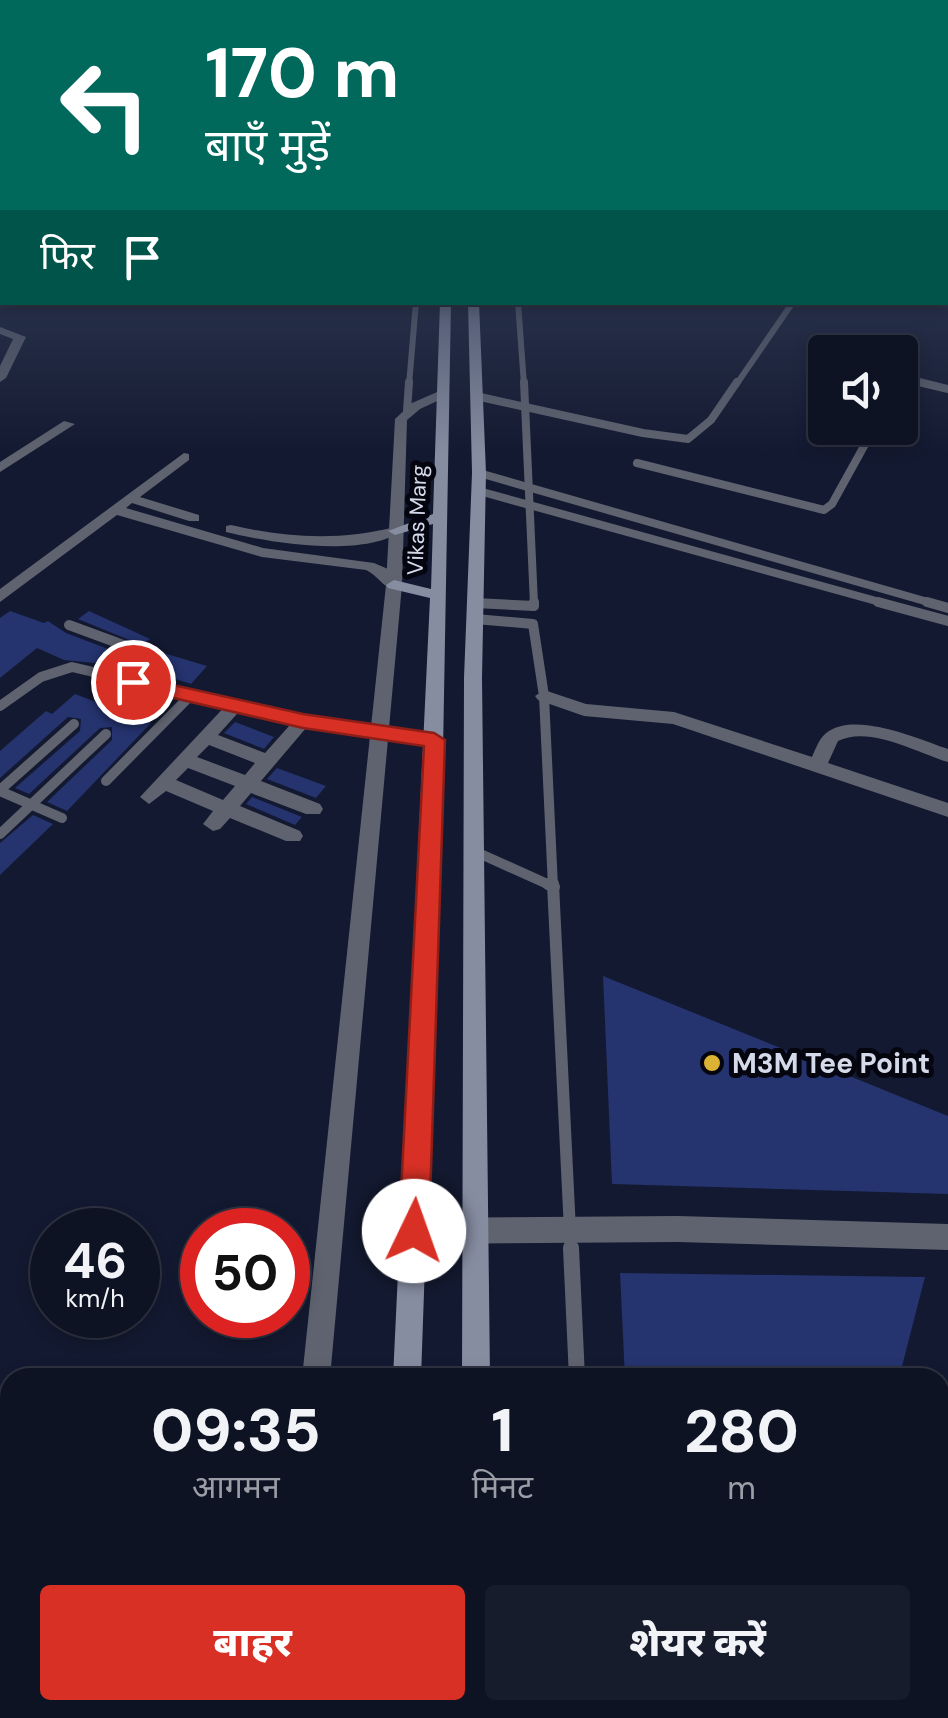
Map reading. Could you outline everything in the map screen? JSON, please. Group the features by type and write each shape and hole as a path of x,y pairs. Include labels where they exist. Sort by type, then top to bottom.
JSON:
{"main road":[{"name":"Vikas Marg","path":"408,1368 434,740 446,305"},
{"path":"473,305 479,482 474,851 476,1368"},
{"path":"395,531 439,517"},
{"path":"394,585 437,596"}],"street":[{"path":"0,330 20,338 0,378"},
{"path":"317,1368 394,585 401,419 407,411 444,393"},
{"path":"0,468 69,424"},
{"path":"0,597 184,457"},
{"path":"129,498 250,534 305,539 367,538 395,531"},
{"path":"114,509 262,552 369,566 383,572 394,585"},
{"path":"300,556 305,539"},
{"path":"544,696 584,710 674,718 948,810"},
{"path":"236,706 156,790 219,816 293,836"},
{"path":"219,816 303,721"},
{"path":"816,766 832,738 846,729 948,756"},
{"path":"205,737 268,761"},
{"path":"184,760 313,809"},
{"path":"414,1231 569,1230 948,1238"}],"lane":[{"path":"407,411 416,305"},
{"path":"518,305 531,485 533,624 544,696 576,1368"},
{"path":"476,396 643,433 688,438 711,420 792,305"},
{"path":"918,382 948,388"},
{"path":"636,463 824,510 832,504 865,445"},
{"path":"479,482 531,485 948,608"},
{"path":"479,482 531,506 948,622"},
{"path":"475,611 534,606"},
{"path":"475,611 533,624"},
{"path":"68,625 126,646 129,651 124,659 105,675"},
{"path":"0,706 41,677 72,667 303,721 434,740"},
{"path":"106,781 190,696"},
{"path":"62,818 0,791 74,724"},
{"path":"0,834 106,734"},
{"path":"474,851 554,888"}],"building":[{"path":"10,611 48,621 66,633 116,652 95,663 64,660 37,648 0,678 0,618"},
{"path":"89,611 150,639 140,646 207,666 191,684 128,664 137,653 134,642 78,619"},
{"path":"75,694 151,723 67,811 47,802 112,740 112,727 100,728 29,794 15,788 80,731 81,719 68,717 0,778 0,751 46,711 52,714"},
{"path":"235,722 274,737 264,749 224,733"},
{"path":"277,768 326,786 316,798 267,779"},
{"path":"252,797 302,817 295,825 246,804"},
{"path":"33,815 53,824 0,875 0,843"},
{"name":"M3M Tee Point","path":"603,976 948,1116 948,1194 612,1184"},
{"path":"620,1273 925,1277 902,1368 625,1368"}],"place":[{"name":"M3M Tee Point","path":"712,1063"}],"route":[{"path":"133,682 303,721 434,740 414,1231"}]}
